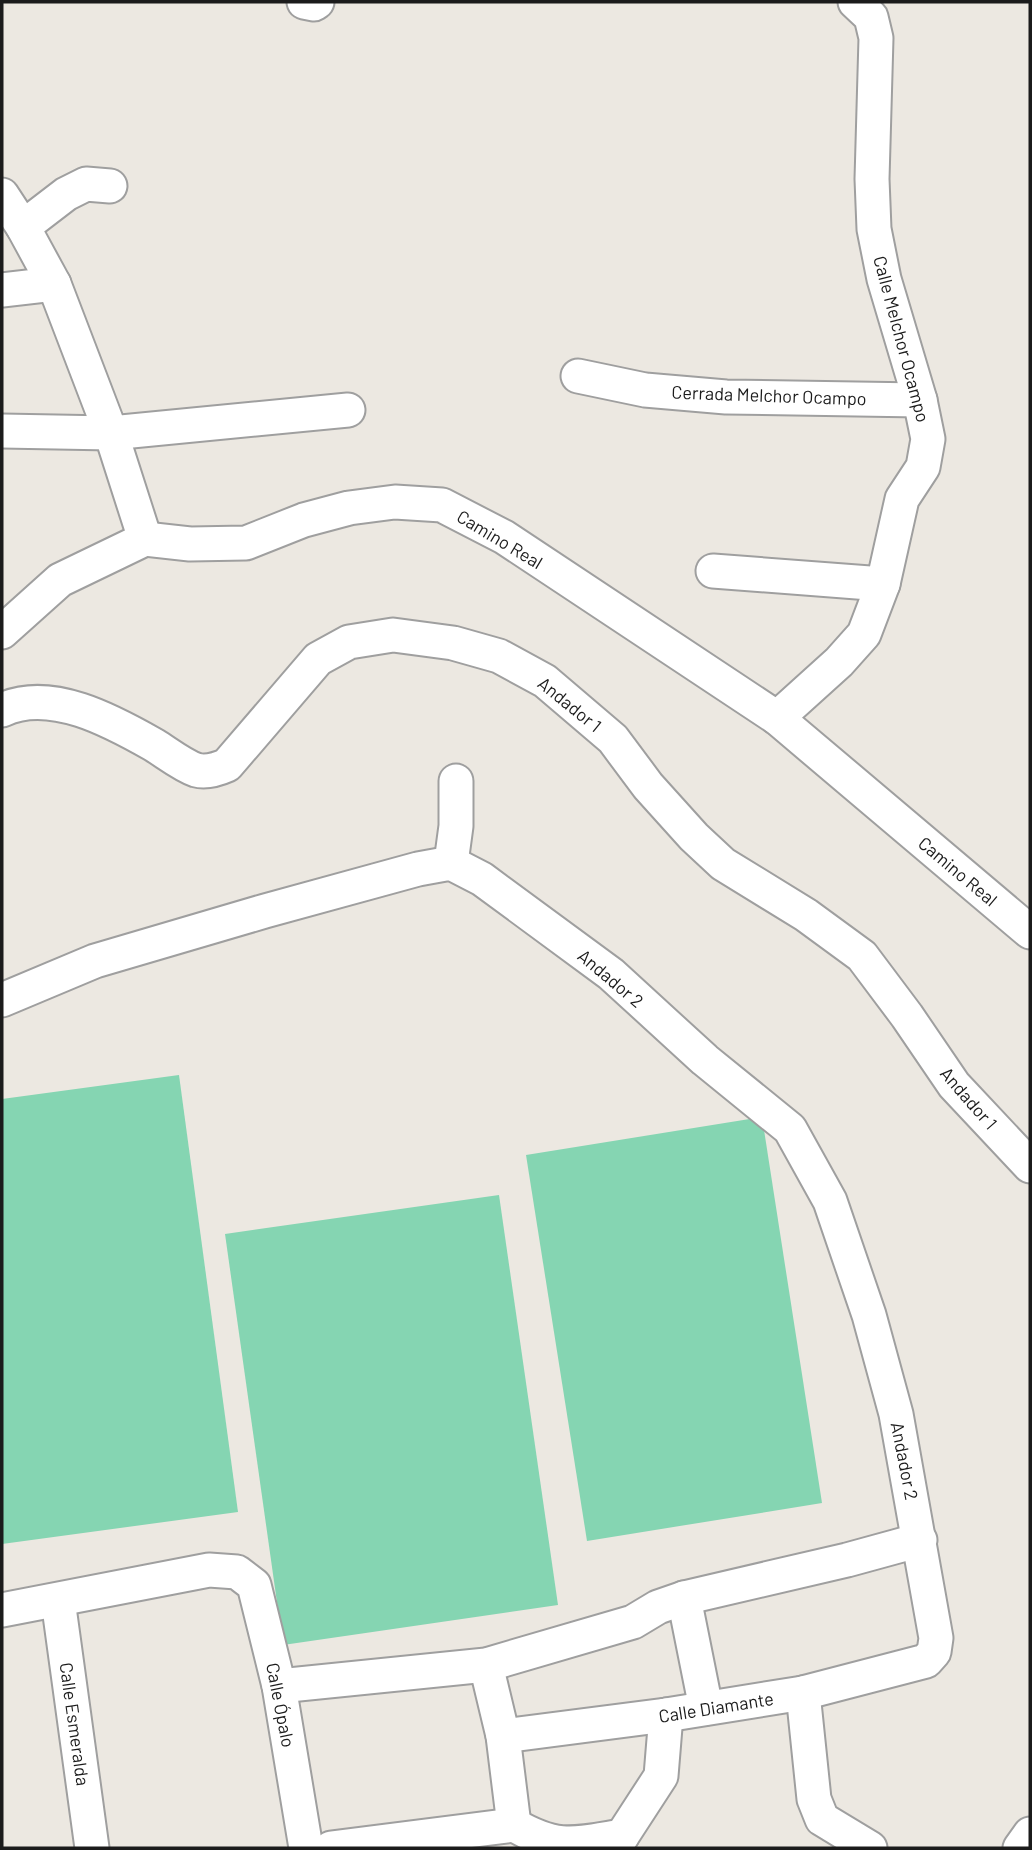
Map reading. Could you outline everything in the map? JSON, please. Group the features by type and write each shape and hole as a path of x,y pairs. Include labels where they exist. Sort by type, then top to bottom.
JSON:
{"street":[{"path":"304,2 317,2"},
{"name":"Calle Melchor Ocampo","path":"777,718 839,662 864,634 883,584 902,499 923,467 928,439 920,400 884,279 874,229 872,178 876,38 871,17 855,2"},
{"path":"23,227 66,194 86,184 110,186"},
{"path":"2,195 54,284 111,433 145,538 60,580 2,632"},
{"path":"2,290 54,284"},
{"name":"Cerrada Melchor Ocampo","path":"578,376 645,390 726,397 920,400"},
{"path":"2,431 111,433 348,410"},
{"name":"Camino Real","path":"145,538 190,544 246,543 304,520 349,508 395,502 442,505 504,537 777,718 1030,932"},
{"path":"713,571 883,584"},
{"name":"Andador 1","path":"2,710 11,705 42,701 74,708 126,729 197,770 213,771 228,765 318,659 349,642 393,635 453,643 499,656 545,681 613,739 648,786 694,837 723,864 806,915 862,956 954,1085 1030,1166"},
{"path":"2,1000 94,961 418,869 452,863 456,826 456,781"},
{"name":"Andador 2","path":"452,863 482,879 611,974 705,1060 790,1129 831,1201 869,1315 895,1414 936,1638 934,1652 926,1661"},
{"path":"279,1686 486,1665 633,1622 658,1607 684,1598 920,1540"},
{"name":"Calle Ópalo","path":"58,1600 209,1570 237,1572 254,1585 279,1686 306,1848"},
{"path":"684,1598 706,1708"},
{"path":"2,1610 58,1600"},
{"name":"Calle Esmeralda","path":"58,1600 93,1848"},
{"name":"Calle Diamante","path":"503,1736 666,1715 803,1693 926,1661"},
{"path":"486,1665 503,1736 514,1825"},
{"path":"803,1693 814,1799 822,1819 870,1848"},
{"path":"331,1848 514,1825 536,1840 563,1846 623,1842 660,1776 666,1715"},
{"path":"1020,1848 1030,1834"}],"green space":[{"path":"179,1075 238,1512 2,1544 2,1099"},
{"path":"762,1117 822,1503 587,1541 526,1155"},
{"path":"499,1195 558,1605 283,1645 225,1234"}]}
